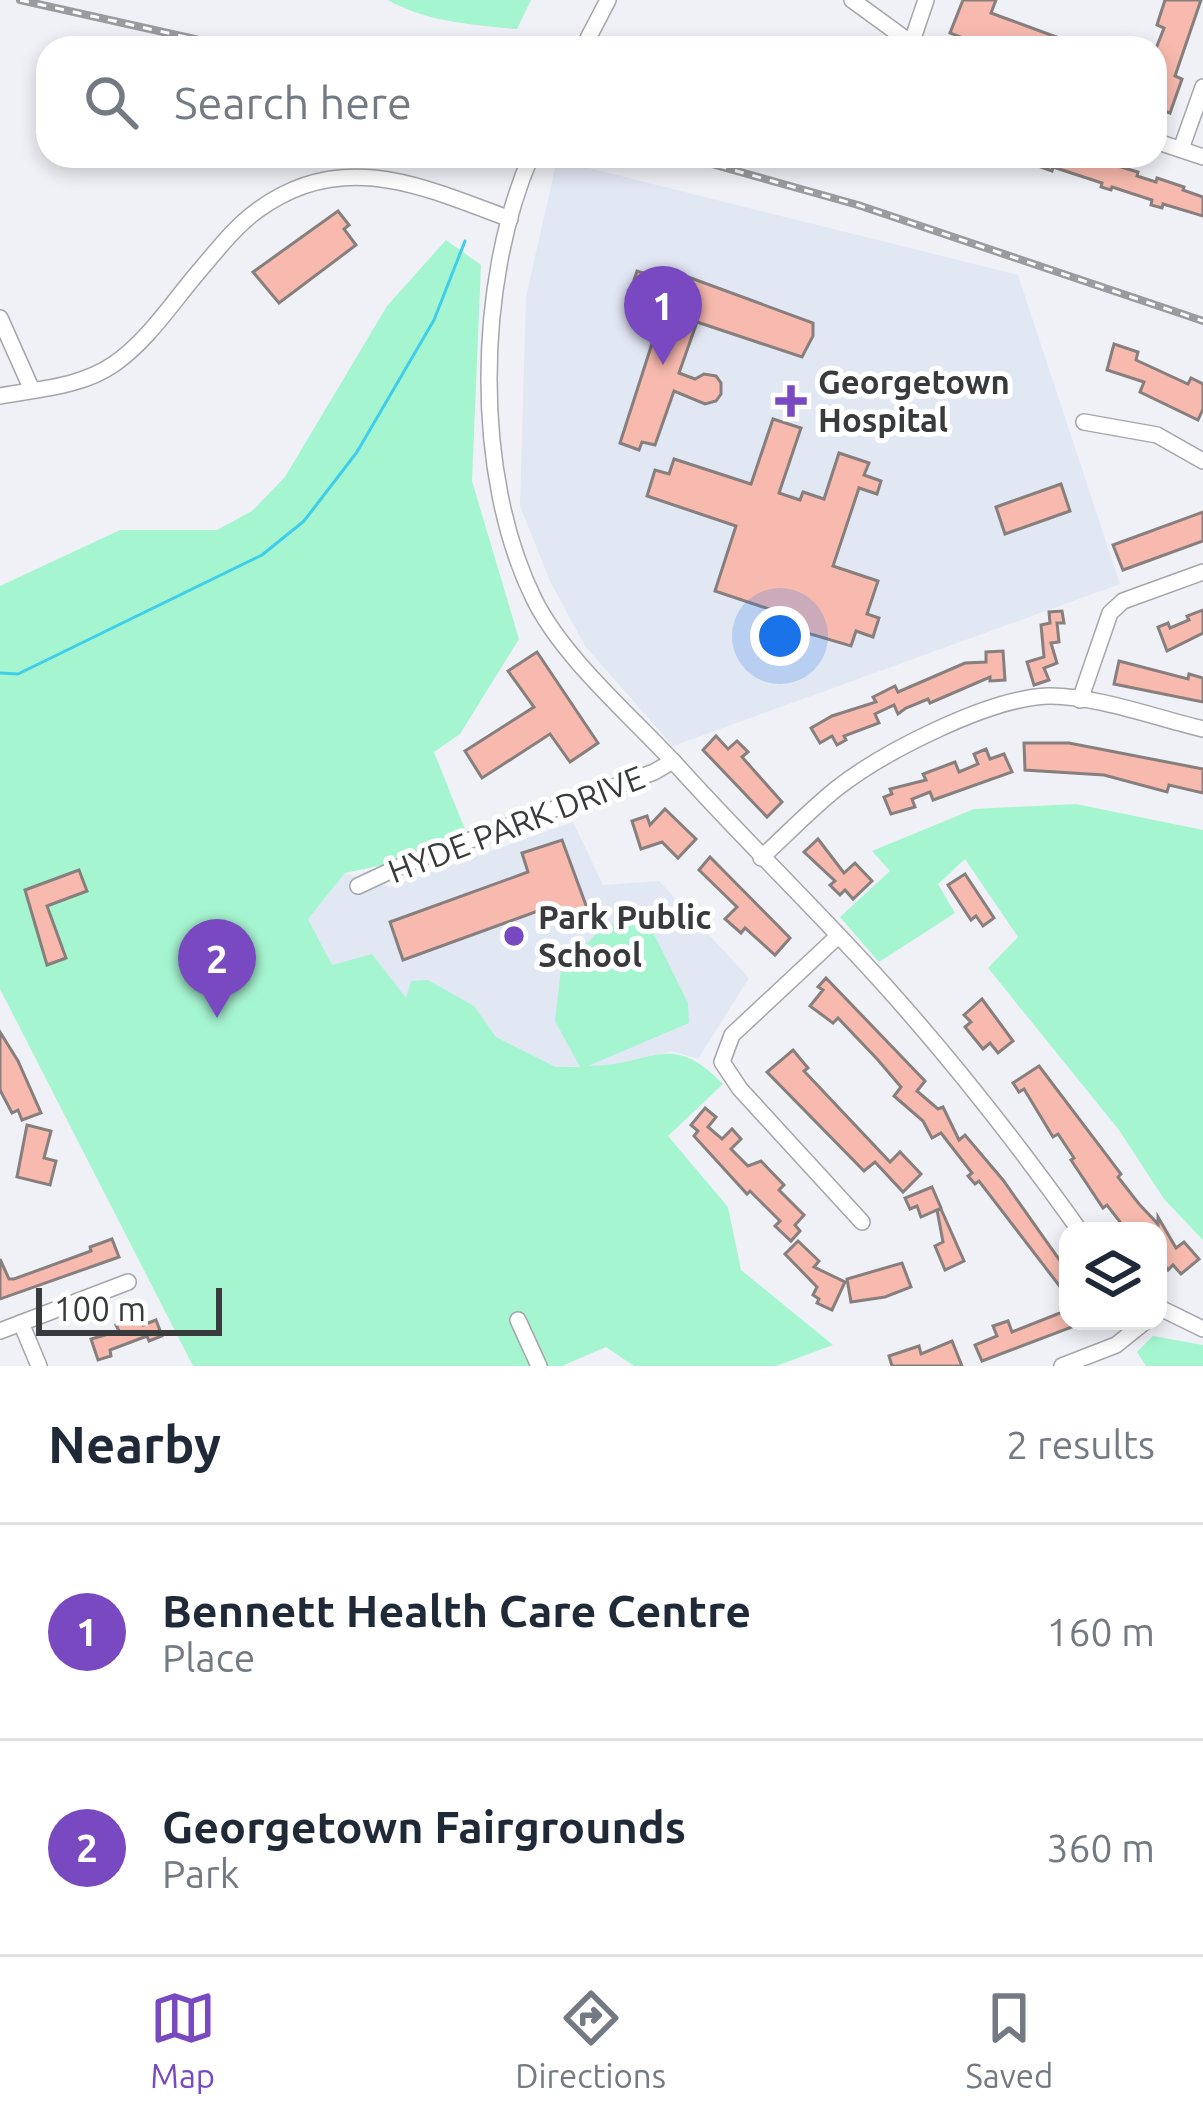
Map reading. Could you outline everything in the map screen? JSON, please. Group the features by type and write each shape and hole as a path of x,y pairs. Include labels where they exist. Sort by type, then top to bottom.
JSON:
{"street":[{"path":"589,36 608,0"},
{"path":"852,0 901,36"},
{"path":"917,36 926,0"},
{"path":"1180,149 1203,86"},
{"path":"1167,145 1203,157"},
{"path":"527,168 510,219 491,342 491,436 504,523 535,601 556,634 886,987 1009,1131 1075,1222"},
{"path":"0,396 83,380 112,365 254,212 286,192 329,179 373,175 414,184 510,219"},
{"path":"0,318 32,390"},
{"path":"1084,422 1156,435 1203,461"},
{"path":"1080,700 1110,613 1123,601 1203,572"},
{"path":"761,858 838,788 896,751 1023,698 1053,695 1203,729"},
{"name":"HYDE PARK DRIVE","path":"358,886 674,761"},
{"path":"837,937 821,947 732,1035 722,1062 740,1089 862,1222"},
{"path":"0,1331 128,1282"},
{"path":"1167,1311 1203,1329"},
{"path":"518,1320 539,1366"},
{"path":"21,1323 39,1366"},
{"path":"1062,1366 1116,1345 1135,1330"}],"shaded area":[{"name":"Georgetown Hospital","path":"555,168 589,168 1018,275 1120,584 673,746 585,646 550,581 520,506 526,297"},
{"name":"Park Public School","path":"573,822 603,885 659,881 749,978 698,1059 672,1051 617,1066 556,1067 496,1037 426,1024 332,966 308,919 345,873 390,887"}],"green space":[{"path":"388,0 531,0 517,29 434,18"},
{"path":"446,240 481,265 472,481 519,639 460,734 434,752 466,832 383,865 345,873 308,919 332,965 372,954 406,998 411,981 428,980 474,1006 496,1037 556,1067 580,1067 555,1021 561,969 598,932 641,908 688,1003 689,1023 588,1066 674,1054 704,1067 723,1084 668,1136 728,1207 741,1270 833,1345 776,1366 634,1366 606,1347 562,1366 193,1366 0,989 0,586 120,530 217,530 252,511 285,477 387,306"},
{"path":"1076,804 1203,830 1203,1240 1164,1199 1119,1130 988,968 1018,937 965,859 938,884 955,913 879,962 840,917 890,871 872,851 974,809"},
{"path":"1153,1336 1203,1345 1203,1366 1146,1366 1137,1352"}],"building":[{"path":"963,0 996,0 991,13 1053,36 958,36 950,33"},
{"path":"1165,0 1201,0 1175,76 1182,79 1170,113 1167,36 1161,36 1164,28 1157,25"},
{"path":"1056,168 1124,168 1156,182 1157,178 1203,197 1203,216 1151,205 1152,200 1101,187 1102,183"},
{"path":"338,211 356,245 279,303 253,272"},
{"path":"669,270 813,323 813,336 802,357 697,322 679,373 695,379 704,374 716,376 721,394 705,404 674,391 655,445 642,442 639,450 620,443 658,325 649,321 643,309 626,304 637,271 666,280"},
{"path":"1114,344 1138,352 1136,360 1188,384 1191,378 1203,384 1198,420 1140,392 1144,382 1107,370"},
{"path":"773,419 801,428 779,493 800,500 803,492 824,499 839,453 869,463 864,475 881,481 877,494 859,488 833,566 878,581 867,614 879,618 873,637 856,631 851,646 790,628 793,617 715,591 736,526 647,496 655,470 669,474 674,459 751,484"},
{"path":"1061,484 1070,511 1005,534 996,507"},
{"path":"1203,512 1203,541 1123,570 1113,545"},
{"path":"1203,610 1203,633 1167,651 1158,627 1168,623 1170,628"},
{"path":"1062,611 1064,623 1057,623 1059,642 1051,643 1057,663 1044,668 1049,680 1034,685 1027,662 1044,657 1041,625 1050,623 1049,612"},
{"path":"1003,651 1005,680 990,681 990,677 898,714 894,705 875,714 879,723 844,736 846,740 837,745 832,736 820,743 811,728 876,702 873,697 895,686 898,692 965,663 986,662 986,652"},
{"path":"537,652 598,743 570,762 550,734 482,778 465,751 534,707 508,671"},
{"path":"1119,661 1188,679 1189,674 1203,678 1203,702 1114,684"},
{"path":"716,736 728,749 737,741 748,752 742,757 782,802 767,817 703,750"},
{"path":"1024,743 1069,743 1203,769 1203,793 1169,785 1167,792 1104,775 1025,770"},
{"path":"986,749 990,759 1004,754 1012,772 933,800 930,792 912,799 915,807 891,814 884,797 892,794 890,789 926,780 923,774 955,762 959,772 978,764 974,754"},
{"path":"665,809 696,839 678,858 662,842 641,849 632,821 647,816 650,825"},
{"path":"818,839 844,873 855,863 872,881 853,899 845,890 840,895 830,885 835,881 804,852"},
{"path":"562,840 587,908 550,924 546,908 403,960 390,922 528,872 522,853"},
{"path":"710,857 790,938 775,955 745,928 741,933 725,919 737,907 699,870"},
{"path":"79,870 87,891 47,906 66,958 47,965 25,890"},
{"path":"965,874 994,918 983,926 976,916 971,920 948,885"},
{"path":"826,978 925,1081 917,1091 938,1109 943,1107 959,1140 965,1135 1003,1180 1059,1259 1059,1285 979,1181 975,1184 968,1176 972,1173 941,1133 932,1138 923,1121 894,1096 901,1087 878,1060 838,1018 833,1023 810,1006 823,990 818,987"},
{"path":"982,999 1013,1041 998,1053 990,1043 983,1049 965,1027 971,1022 964,1015"},
{"path":"0,1032 41,1113 22,1120 18,1110 12,1113 0,1090"},
{"path":"793,1050 808,1068 804,1071 890,1162 900,1152 921,1174 903,1192 875,1162 864,1171 767,1072"},
{"path":"1039,1066 1156,1222 1120,1222 1107,1205 1103,1208 1058,1134 1053,1137 1024,1089 1019,1092 1013,1083"},
{"path":"705,1108 716,1117 708,1127 722,1139 732,1129 741,1139 731,1149 748,1166 761,1161 784,1185 779,1190 804,1215 791,1241 775,1226 780,1221 750,1191 747,1194 694,1136 698,1131 691,1125"},
{"path":"27,1125 51,1131 44,1158 56,1161 50,1185 17,1177"},
{"path":"932,1187 938,1210 964,1261 945,1270 935,1246 943,1242 937,1210 921,1217 917,1206 910,1209 905,1198"},
{"path":"1167,1232 1176,1248 1184,1242 1199,1259 1181,1274 1173,1265 1168,1270"},
{"path":"112,1239 119,1257 0,1299 0,1259 9,1279 14,1279"},
{"path":"798,1241 819,1261 814,1267 845,1282 832,1310 817,1303 813,1295 817,1287 785,1254"},
{"path":"902,1263 911,1287 851,1302 847,1279"},
{"path":"1059,1313 1059,1330 1064,1330 982,1361 975,1345 997,1336 993,1326 1008,1321 1012,1332"},
{"path":"139,1316 143,1325 156,1320 162,1336 149,1341 147,1336 110,1350 111,1356 98,1360 91,1339 119,1331 116,1325"},
{"path":"952,1341 962,1366 892,1366 889,1356 919,1346 921,1354"}],"waterway":[{"path":"0,673 18,674 262,555 304,521 357,452 434,320 465,241"}],"railway":[{"path":"20,0 181,36"},
{"path":"726,168 858,205 1203,321"}],"place":[{"name":"Bennett Health Care Centre","path":"663,365"},
{"name":"Georgetown Hospital","path":"791,401"},
{"name":"Park Public School","path":"514,936"},
{"name":"Georgetown Fairgrounds","path":"217,1018"}]}
